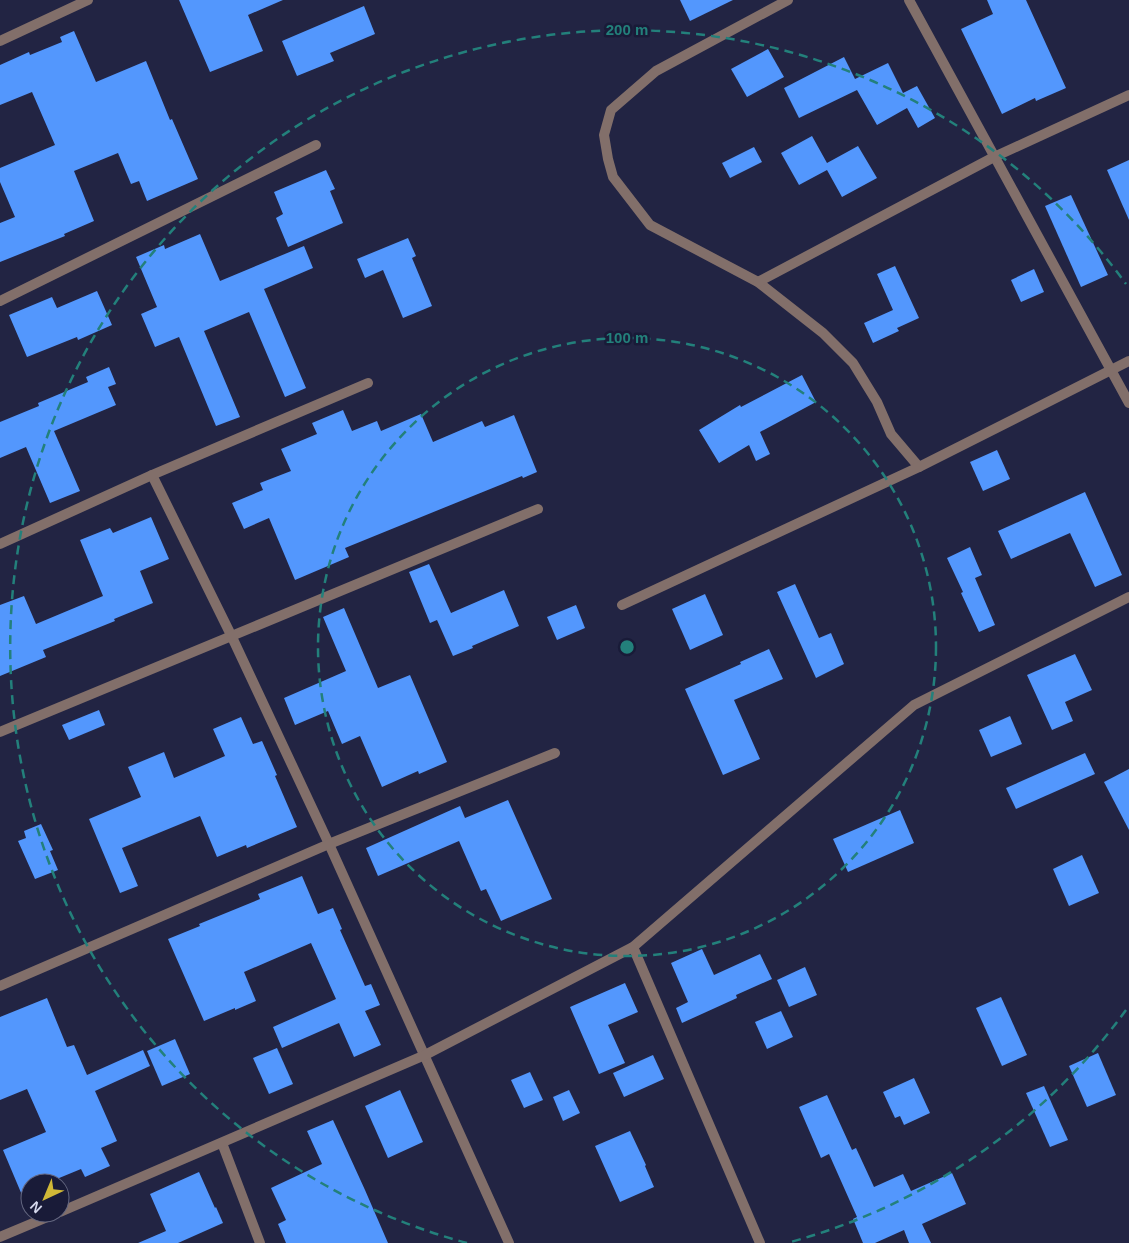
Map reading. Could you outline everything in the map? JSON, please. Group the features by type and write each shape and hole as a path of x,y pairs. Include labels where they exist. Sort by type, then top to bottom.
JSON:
{"street":[{"path":"0,42 88,0"},
{"path":"788,0 656,70 611,110 604,135 608,159 613,176 650,225 758,282 823,333 853,363 877,402 891,434 919,467"},
{"path":"909,0 1129,402"},
{"path":"758,282 994,156 1129,95"},
{"path":"0,301 316,146"},
{"path":"622,605 919,467 1129,361"},
{"path":"0,544 152,475 368,383"},
{"path":"152,475 231,635 329,844 509,1243"},
{"path":"0,732 538,509"},
{"path":"70,1207 425,1056 632,947 914,704 1128,601"},
{"path":"0,986 329,844 555,752"},
{"path":"632,947 760,1243"},
{"path":"222,1143 260,1243"},
{"path":"0,1237 33,1223"}],"building":[{"path":"179,0 283,0 248,15 263,51 210,72"},
{"path":"680,0 733,0 690,21"},
{"path":"987,0 1026,0 1066,88 1036,101 1035,98 1002,114 961,29 993,14"},
{"path":"364,6 375,34 330,53 334,61 297,76 282,41"},
{"path":"74,31 96,82 146,61 170,120 172,119 198,179 147,201 139,181 131,184 118,153 74,171 94,221 64,234 65,236 0,262 0,223 15,217 0,182 0,168 55,145 32,92 0,105 0,65 29,52 30,55 62,42 60,37"},
{"path":"768,49 784,77 747,97 731,69"},
{"path":"844,57 855,79 888,63 903,93 917,86 935,118 918,128 907,108 877,125 857,90 799,118 784,88"},
{"path":"812,136 827,163 858,146 877,178 842,197 827,170 799,185 781,153"},
{"path":"754,147 762,162 730,178 722,163"},
{"path":"1129,160 1129,220 1107,170"},
{"path":"326,170 335,189 330,191 343,223 288,247 276,218 283,214 274,192"},
{"path":"1071,195 1108,275 1081,287 1045,206"},
{"path":"200,234 220,281 304,246 313,268 264,289 306,388 285,397 249,312 204,331 240,417 216,426 179,337 155,347 141,314 157,307 136,257 164,245 165,249"},
{"path":"408,238 416,256 412,258 432,306 403,318 383,270 365,278 357,259"},
{"path":"895,266 919,318 897,328 899,331 873,343 864,323 893,310 877,274"},
{"path":"1034,269 1044,292 1021,302 1011,280"},
{"path":"97,291 112,325 78,340 77,337 27,357 9,315 52,297 57,308"},
{"path":"109,367 116,384 108,387 116,405 54,431 80,491 50,503 26,447 0,458 0,422 39,406 38,403 88,382 86,377"},
{"path":"802,375 816,402 760,432 770,454 756,461 749,445 719,463 699,430 740,405 741,407"},
{"path":"343,410 352,431 377,421 381,431 421,414 433,442 482,421 485,427 514,415 537,472 523,478 522,476 345,548 349,557 295,580 269,518 244,529 232,503 263,490 260,483 291,471 281,449 317,434 312,423"},
{"path":"997,450 1010,479 983,491 970,462"},
{"path":"1085,492 1122,575 1095,587 1070,533 1011,559 998,531"},
{"path":"151,517 169,559 140,571 153,603 114,619 115,621 43,650 46,657 0,676 0,605 24,596 36,624 103,596 80,540 110,528 113,533"},
{"path":"970,547 982,575 975,578 995,625 979,632 947,558"},
{"path":"429,564 451,613 504,590 519,626 453,656 437,620 430,623 409,572"},
{"path":"795,584 819,638 831,633 844,664 816,678 777,592"},
{"path":"705,594 723,635 690,650 672,609"},
{"path":"576,605 585,628 557,640 547,617"},
{"path":"344,608 378,688 410,675 447,762 419,774 418,771 382,787 360,736 342,744 328,711 295,725 284,698 346,671 323,617"},
{"path":"769,649 783,679 734,700 760,759 723,775 685,689 741,664 740,662"},
{"path":"1075,654 1092,690 1065,702 1073,721 1052,730 1027,675"},
{"path":"99,710 105,725 69,740 62,725"},
{"path":"1010,716 1022,744 991,757 979,730"},
{"path":"241,717 253,744 262,741 297,827 247,848 246,845 217,857 200,816 122,848 138,886 120,893 89,819 141,797 128,767 164,752 174,778 225,756 213,729"},
{"path":"1085,753 1095,774 1016,809 1006,788"},
{"path":"1129,769 1129,830 1104,782"},
{"path":"508,800 552,899 501,921 486,889 481,891 459,841 378,876 366,848 460,806 465,818"},
{"path":"900,810 914,843 848,872 833,839"},
{"path":"41,824 53,850 50,851 58,870 35,879 18,841 26,838 24,831"},
{"path":"1082,855 1099,893 1069,906 1053,869"},
{"path":"302,876 318,914 333,908 342,929 340,930 365,986 371,984 380,1005 365,1011 381,1045 354,1057 339,1023 282,1048 273,1027 336,999 311,943 244,972 256,1001 204,1021 168,939 260,899 258,894"},
{"path":"702,949 714,975 760,954 772,979 736,995 737,998 682,1023 676,1008 688,1002 671,963"},
{"path":"805,967 817,995 789,1007 777,980"},
{"path":"625,983 638,1012 608,1025 625,1063 599,1074 570,1007"},
{"path":"1001,997 1027,1055 1002,1066 976,1008"},
{"path":"47,998 67,1047 74,1045 87,1075 143,1050 150,1066 95,1091 117,1141 101,1148 110,1166 85,1177 81,1169 70,1174 20,1173 20,1190 3,1150 46,1132 27,1089 0,1100 0,1017"},
{"path":"781,1011 793,1037 767,1049 755,1022"},
{"path":"175,1039 190,1074 162,1086 147,1051"},
{"path":"277,1048 293,1084 269,1094 253,1058"},
{"path":"1098,1053 1116,1095 1087,1107 1069,1066"},
{"path":"653,1055 664,1079 624,1097 613,1073"},
{"path":"530,1072 543,1100 524,1108 511,1080"},
{"path":"914,1078 930,1113 904,1125 900,1116 895,1118 883,1092"},
{"path":"1044,1086 1068,1140 1050,1147 1026,1093"},
{"path":"400,1090 423,1142 388,1158 365,1106"},
{"path":"569,1090 580,1113 563,1121 553,1097"},
{"path":"827,1095 852,1150 856,1148 874,1187 903,1174 911,1191 952,1173 966,1204 922,1224 931,1243 909,1243 904,1230 875,1243 863,1243 853,1219 857,1217 829,1154 821,1158 799,1107"},
{"path":"333,1120 388,1243 286,1243 278,1224 286,1220 271,1188 322,1164 307,1131"},
{"path":"630,1131 654,1187 620,1202 595,1146"},
{"path":"199,1172 223,1223 178,1243 138,1243 166,1231 150,1194"}]}
